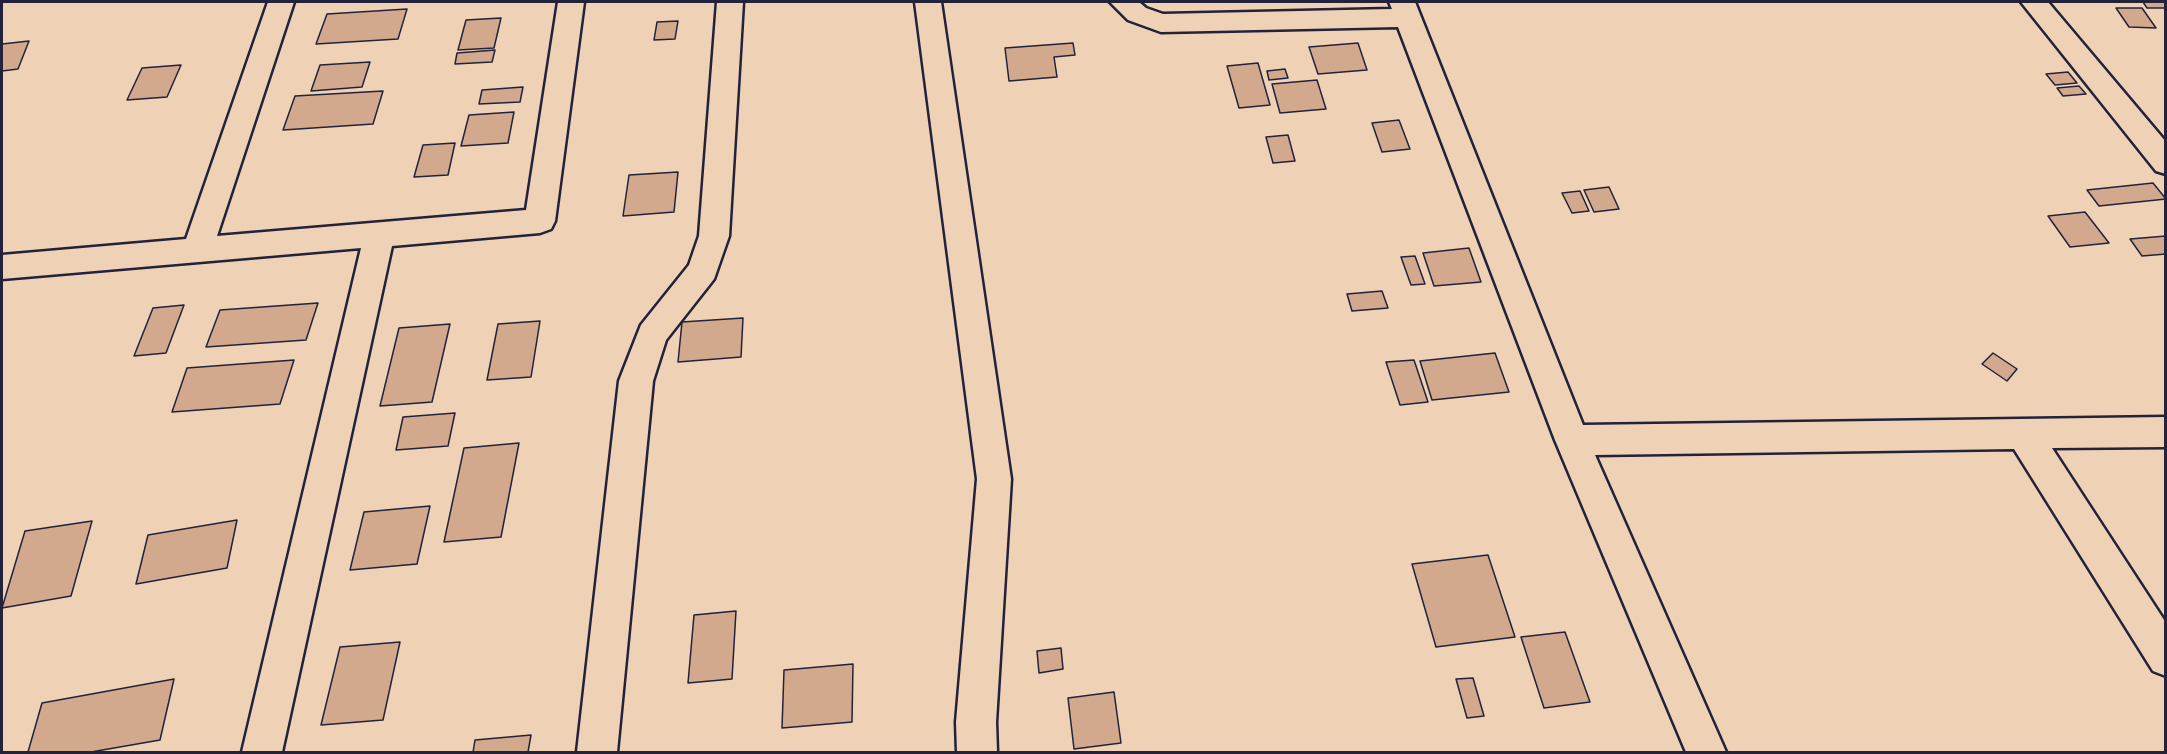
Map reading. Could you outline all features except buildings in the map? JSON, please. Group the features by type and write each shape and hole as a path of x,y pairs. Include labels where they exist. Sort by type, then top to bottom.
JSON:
{"street":[{"path":"197,251 281,2"},
{"path":"2,267 540,221 571,2"},
{"path":"597,753 636,381 652,334 703,270 714,236 730,2"},
{"path":"928,2 994,479 976,722 977,753"},
{"path":"1123,2 1137,14 1161,23 1405,10 1572,440 1706,753"},
{"path":"2034,2 2166,163"},
{"path":"262,753 379,236"},
{"path":"1572,440 2166,432"},
{"path":"2023,434 2166,658"}]}
